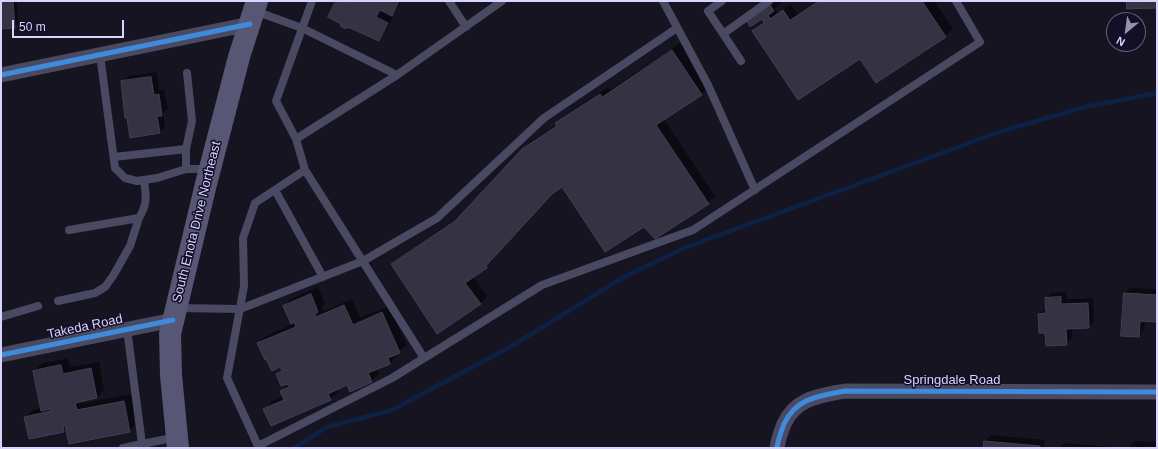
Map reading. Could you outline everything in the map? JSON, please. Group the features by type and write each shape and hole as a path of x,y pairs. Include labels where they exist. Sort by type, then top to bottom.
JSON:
{"main road":[{"name":"South Enota Drive Northeast","path":"177,443 171,375 170,334 239,57 254,12"}],"street":[{"path":"1,75 100,55 254,12"},
{"name":"Takeda Road","path":"1,355 127,329 174,314"},
{"name":"Springdale Road","path":"777,448 778,437 788,416 798,405 814,398 845,391 1157,392"}],"lane":[{"path":"312,1 276,101 296,139 305,170 424,358"},
{"path":"449,1 466,27"},
{"path":"296,139 397,75 502,1"},
{"path":"663,1 708,85 754,190"},
{"path":"722,1 708,11 741,61"},
{"path":"723,34 769,1"},
{"path":"305,170 255,203 243,238 244,286 227,378 258,446 392,378 542,285 693,230 980,42 956,1"},
{"path":"254,12 302,28 397,75"},
{"path":"174,314 240,309 363,261 437,218 544,118 678,28"},
{"path":"100,55 115,168 125,178 137,181 157,178 186,169 210,169"},
{"path":"186,169 186,149 192,121 187,73"},
{"path":"114,156 186,149"},
{"path":"58,301 95,293 105,287 113,276 130,246 139,218 145,208 147,197 144,180"},
{"path":"275,190 323,277"},
{"path":"69,230 139,218"},
{"path":"1,317 38,306"},
{"path":"127,329 142,444"},
{"path":"123,448 142,444 177,443"}],"building":[{"path":"1,1 13,1 15,28 1,29"},
{"path":"336,1 399,1 392,16 380,10 376,17 388,23 379,41 348,27 346,29 340,26 341,24 328,17"},
{"path":"819,1 922,1 946,37 876,83 860,59 798,100 752,31 764,23 762,19 750,27 747,21 770,5 774,11 768,15 770,19 783,10 790,20"},
{"path":"1127,1 1157,1 1157,8 1127,9"},
{"path":"672,50 702,95 656,125 709,204 655,239 644,227 605,252 562,187 552,194 486,266 487,268 465,283 481,304 437,334 391,264 455,221 522,149 557,126 555,123 600,94 602,97"},
{"path":"151,77 154,95 159,94 162,116 157,116 160,133 130,138 127,118 125,118 121,81"},
{"path":"1124,293 1157,295 1157,322 1140,321 1139,337 1121,336"},
{"path":"311,294 318,312 315,314 316,317 344,305 353,325 382,312 400,353 388,358 390,364 368,373 372,382 350,392 347,385 328,394 331,400 271,426 263,409 284,400 280,391 289,387 287,384 281,386 276,374 282,371 280,367 272,371 257,343 296,327 294,322 291,324 283,306"},
{"path":"1061,297 1061,304 1088,303 1089,328 1066,329 1067,345 1046,346 1045,333 1039,333 1038,314 1046,313 1045,298"},
{"path":"61,365 63,374 91,368 97,398 75,403 77,410 124,401 130,432 69,444 65,426 63,426 64,432 29,439 24,417 51,411 51,409 41,411 33,371"},
{"path":"984,441 1040,446 1039,448 984,448"}],"waterway":[{"path":"294,448 327,427 392,410 510,347 624,277 684,248 999,132 1085,107 1157,93"}],"cycle path":[{"path":"1,75 250,24"},
{"path":"1,355 173,320"},
{"path":"777,448 784,424 789,415 802,403 817,397 845,391 1157,392"}]}
